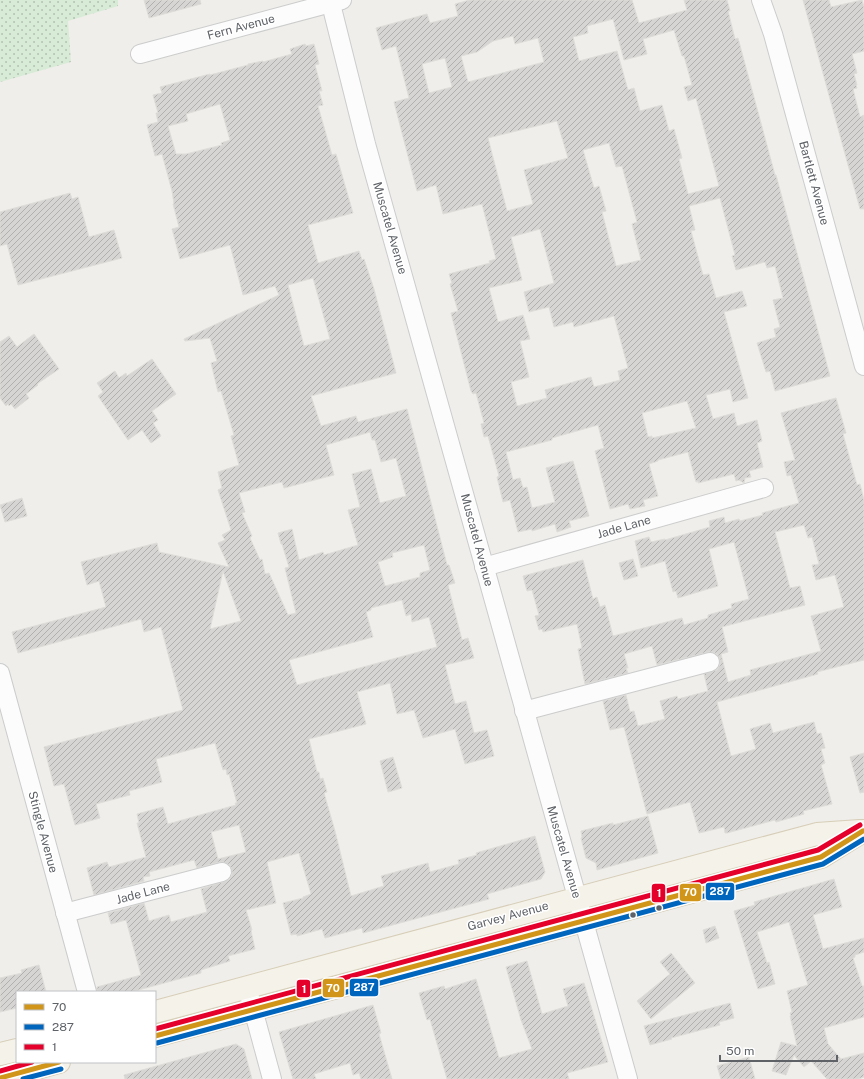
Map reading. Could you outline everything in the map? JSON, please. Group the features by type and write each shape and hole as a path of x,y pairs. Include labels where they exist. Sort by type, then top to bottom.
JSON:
{"main road":[{"name":"Garvey Avenue","path":"156,1012 818,834 864,831"},
{"name":"Garvey Avenue","path":"156,1036 821,857 864,831"},
{"path":"0,1054 16,1050"},
{"path":"0,1078 55,1063"}],"street":[{"name":"Bartlett Avenue","path":"760,0 773,34 864,366"},
{"name":"Fern Avenue","path":"140,54 335,1"},
{"name":"Muscatel Avenue","path":"335,1 355,104 576,898 628,1079"},
{"name":"Jade Lane","path":"484,567 764,488"},
{"path":"524,711 710,662"},
{"name":"Stingle Avenue","path":"0,672 87,991"},
{"name":"Jade Lane","path":"65,913 222,872"},
{"path":"247,987 272,1079"}],"green space":[{"path":"0,0 118,0 118,6 68,21 71,62 0,82"}],"building":[{"path":"144,0 200,0 201,4 149,18"},
{"path":"470,0 632,0 639,23 687,10 684,0 727,0 730,11 728,11 735,39 738,38 830,376 775,391 770,371 766,372 757,343 776,337 774,329 780,327 773,300 783,298 775,266 767,268 765,262 736,270 732,256 735,255 720,198 689,206 695,230 691,231 703,275 709,274 716,298 742,291 747,306 724,312 748,398 733,402 730,389 706,395 713,419 734,413 737,426 757,420 762,441 757,443 763,467 749,471 751,477 745,478 744,483 739,480 736,481 734,474 698,483 698,481 696,482 688,452 649,464 658,496 643,500 645,506 630,509 628,504 610,509 595,451 604,448 598,425 552,438 552,440 506,452 513,480 520,478 523,488 527,487 532,508 555,502 546,468 573,461 589,516 569,521 571,527 557,532 555,524 532,531 532,529 518,532 510,500 503,502 497,477 499,476 488,436 484,437 481,424 484,423 476,393 473,394 471,391 451,313 458,311 450,284 452,283 449,274 490,263 489,261 496,259 482,204 443,214 436,185 417,191 394,102 409,98 396,46 382,50 376,28 427,14 430,23 458,16 455,4","holes":["613,19 624,60 647,54 643,39 674,30 682,56 684,56 692,85 684,87 688,101 696,98 719,186 688,194 679,159 682,158 674,129 669,131 662,105 640,111 634,88 628,90 617,51 579,61 573,37 588,33 587,26","513,36 515,44 538,38 544,62 468,82 461,56 477,52 493,41","445,58 452,87 429,93 422,64","557,121 568,158 524,170 533,204 507,211 488,138","609,143 616,167 622,166 637,222 632,224 641,260 616,266 602,212 606,211 599,186 594,188 583,150","540,229 554,283 524,292 529,312 549,307 554,327 573,322 574,327 614,316 628,368 618,371 620,380 594,387 591,377 545,390 547,398 517,406 511,382 529,377 520,341 530,339 523,315 498,322 489,288 522,280 511,237","687,401 696,428 652,438 652,436 648,437 642,413"]},
{"path":"803,0 829,0 831,7 862,0 864,7 864,51 852,54 857,73 854,74 857,88 853,89 860,117 864,115 864,209 860,209"},
{"path":"305,44 306,46 314,44 319,64 315,65 322,91 319,91 323,105 318,106 332,155 336,154 353,213 308,225 318,263 359,251 362,260 364,259 374,289 396,373 311,396 321,426 356,416 358,422 407,409 447,565 449,565 455,583 448,585 462,640 468,638 474,658 445,665 455,704 466,701 474,733 487,730 494,756 465,764 455,729 423,738 414,710 397,714 390,683 357,692 366,724 309,739 317,772 319,772 320,779 323,778 327,792 324,793 351,896 384,886 381,876 428,863 430,872 459,864 458,860 477,855 476,853 535,836 545,872 541,879 487,894 489,899 363,933 362,928 325,938 322,929 297,936 297,934 291,935 283,903 303,898 311,894 299,853 267,862 276,903 246,910 252,930 255,949 228,956 230,961 201,970 201,973 135,991 97,991 97,987 141,975 126,920 111,924 108,913 144,903 149,921 169,915 171,922 207,912 201,889 229,880 232,875 232,870 230,865 224,862 197,868 194,860 149,872 150,876 143,877 144,881 94,895 87,868 107,862 109,867 146,857 137,823 139,823 137,814 163,807 168,824 236,805 235,803 237,803 229,774 227,775 226,769 223,770 215,743 156,759 162,782 129,791 130,795 96,804 100,818 75,825 64,784 54,786 44,747 183,710 161,627 144,632 141,619 18,653 12,632 106,607 99,581 87,585 81,562 157,543 159,552 229,567 218,543 225,540 222,535 231,530 218,490 222,488 218,472 239,465 231,436 234,435 221,391 218,392 211,363 217,361 210,338 185,341 184,339 279,295 275,286 243,295 230,245 180,259 172,229 179,227 173,204 172,191 162,154 155,156 147,125 158,122 156,113 158,113 153,95 162,93 160,87 292,54 290,49","holes":["220,104 230,140 221,143 222,145 186,154 176,154 168,126 188,121 186,114","313,278 330,339 304,346 288,285","370,432 372,440 375,440 381,462 396,458 406,496 380,503 371,469 352,474 360,507 348,510 358,545 324,555 323,552 299,560 292,529 278,533 289,567 285,568 296,613 288,615 269,573 265,574 262,559 260,560 250,538 252,536 242,513 245,512 239,493 282,482 284,488 334,475 326,445","424,545 430,570 420,573 420,577 385,586 378,562 393,557 392,553","223,571 241,621 210,629","402,600 406,616 411,614 412,622 429,617 437,647 297,685 289,660 373,637 366,612 371,610 371,608","239,825 246,852 218,859 211,832"]},
{"path":"70,193 72,199 78,197 89,237 114,230 122,258 18,285 7,244 0,246 0,212"},
{"path":"34,334 59,369 37,384 38,385 26,394 29,398 15,409 11,404 6,406 0,398 0,342 9,336 17,347"},
{"path":"152,359 176,394 152,411 158,420 153,423 161,436 151,443 142,430 128,440 98,396 103,392 97,383 115,371 119,378 126,373 127,376"},
{"path":"836,398 846,433 843,434 857,485 860,484 864,500 864,660 817,672 818,674 717,702 731,756 756,749 750,729 770,723 773,733 814,722 817,734 821,733 825,748 821,749 825,763 821,765 832,804 803,811 804,814 776,822 775,820 727,833 725,833 724,827 699,833 690,802 647,814 624,727 610,730 603,701 626,695 630,712 634,711 638,726 665,719 660,701 677,696 678,699 708,691 704,674 717,670 720,665 720,659 717,654 708,652 657,665 652,646 624,654 628,673 585,684 578,649 582,648 577,624 543,632 542,629 539,630 535,616 539,615 532,590 527,591 523,576 583,560 593,599 597,597 600,607 605,605 613,636 682,618 684,625 708,618 708,615 732,608 731,604 749,599 734,542 709,549 718,586 678,598 676,591 673,592 665,561 641,568 635,541 649,537 651,542 665,540 710,527 709,521 724,517 725,523 739,519 740,521 763,515 762,513 799,503 791,475 787,476 784,462 795,460 781,413","holes":["804,525 808,538 812,537 819,564 812,565 816,580 835,575 844,607 811,616 821,651 750,670 751,675 728,682 721,654 728,652 722,627 805,605 800,586 790,588 775,532"]},
{"path":"22,498 27,516 5,522 0,505"},
{"path":"633,559 638,576 624,580 619,563"},
{"path":"864,753 864,792 860,793 850,757"},
{"path":"393,757 402,788 388,792 380,761"},
{"path":"648,816 658,853 597,870 596,863 586,858 581,838 581,831"},
{"path":"834,879 842,907 813,915 823,949 864,938 864,952 855,955 853,958 862,986 864,986 864,1017 824,1028 828,1044 841,1059 864,1053 864,1077 858,1079 827,1079 811,1061 804,1067 794,1055 786,1075 772,1071 781,1042 797,1046 790,1016 790,1013 792,1012 787,991 808,985 789,922 757,932 767,963 769,962 775,984 758,989 734,911 755,905 754,902"},
{"path":"715,926 719,938 706,943 703,930"},
{"path":"671,953 695,983 651,1019 637,1001 670,974 660,962"},
{"path":"527,961 542,1014 568,1006 563,989 584,983 608,1062 567,1073 569,1079 447,1079 430,1019 427,1020 419,993 444,986 445,989 476,979 499,1058 532,1049 521,1020 506,967"},
{"path":"39,965 46,991 16,991 16,1008 0,1012 0,978 22,973 21,970"},
{"path":"730,1003 734,1018 719,1022 720,1025 650,1045 644,1026"},
{"path":"373,1005 381,1033 379,1034 392,1079 361,1079 359,1073 353,1075 350,1063 314,1074 316,1079 293,1079 279,1032"},
{"path":"236,1044 244,1049 252,1079 125,1079 124,1075"},
{"path":"749,1057 755,1079 721,1079 717,1066"}],"transit line":[{"name":"1","path":"156,1029 818,850 860,825"},
{"name":"70","path":"156,1036 821,857 863,831"},
{"name":"287","path":"157,1043 823,864 864,839"},
{"name":"1","path":"0,1071 28,1063"},
{"name":"70","path":"0,1078 55,1063"},
{"name":"287","path":"23,1079 61,1069"}]}
